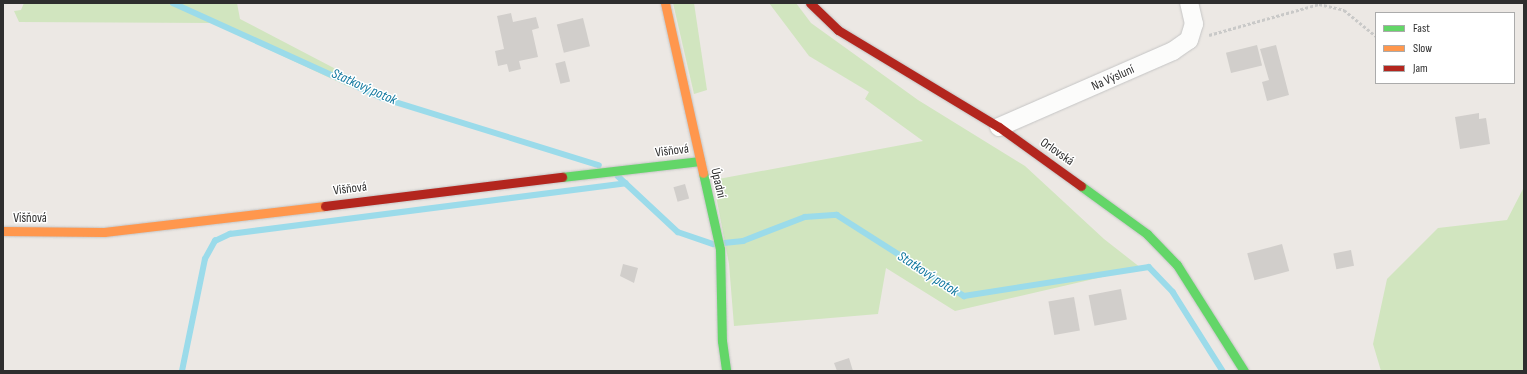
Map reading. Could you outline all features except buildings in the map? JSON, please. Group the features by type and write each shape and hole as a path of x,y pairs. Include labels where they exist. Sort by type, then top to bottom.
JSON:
{"street":[{"name":"Úpadní","path":"665,3 720,249 722,341 726,371"},
{"name":"Orlovská","path":"810,3 838,30 872,53 999,128 1147,234 1177,265 1244,371"},
{"path":"1189,3 1192,30"},
{"name":"Na Výsluní","path":"999,128 1173,51 1189,40 1192,30"},
{"name":"Višňová","path":"3,231 104,232 700,161"}],"path":[{"path":"1192,30 1208,35 1319,4 1344,10 1375,35"}],"green space":[{"path":"24,3 237,3 240,19 374,89 382,98 347,86 212,23 19,22 14,11 21,10"},
{"path":"673,3 694,3 707,90 694,94"},
{"path":"769,3 796,3 811,23 918,100 1025,166 1104,239 1141,268 955,311 886,268 878,314 734,326 729,264 713,180 923,141 865,99 869,92 809,56"},
{"path":"1524,187 1524,371 1381,371 1373,344 1387,279 1438,228 1507,220"}],"waterway":[{"name":"Statkový potok","path":"173,3 382,98 599,165"},
{"name":"Statkový potok","path":"618,176 678,232 713,244"},
{"path":"182,371 205,259 215,241 230,234 626,183"},
{"name":"Statkový potok","path":"724,243 743,241 805,217 837,215 964,296 1149,267 1173,292 1223,371"}],"traffic: fast":[{"path":"562,177 700,161"},
{"path":"703,173 720,249 722,341 726,371"},
{"path":"1081,186 1147,234 1177,265 1244,371"}],"traffic: slow":[{"path":"665,3 703,173"},
{"path":"3,231 104,232 325,206"}],"traffic: jam":[{"path":"810,3 838,30 999,127 1081,186"},
{"path":"325,206 562,177"}]}
